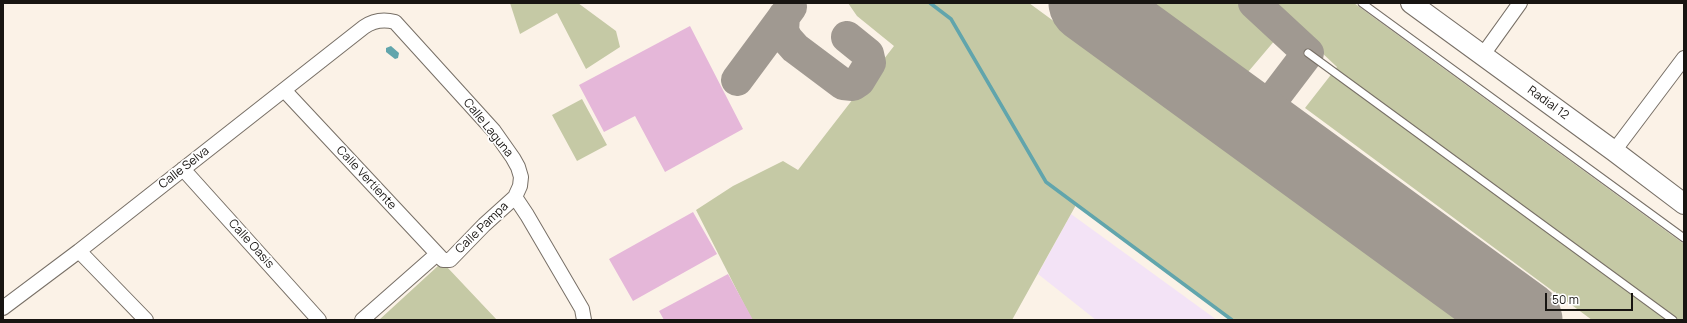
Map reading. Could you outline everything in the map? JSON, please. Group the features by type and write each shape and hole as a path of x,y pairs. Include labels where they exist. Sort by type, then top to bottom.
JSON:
{"street":[{"name":"Radial 12","path":"1411,3 1684,204"},
{"path":"1482,56 1520,3"},
{"name":"Calle Laguna","path":"364,27 370,23 378,21 386,20 395,22 494,131 518,167 521,177 520,186 515,197"},
{"name":"Calle Selva","path":"3,308 79,251 364,27"},
{"path":"1614,151 1684,58"},
{"name":"Calle Vertiente","path":"284,90 437,254 443,260 450,260"},
{"name":"Calle Oasis","path":"183,169 319,320"},
{"path":"515,197 582,309 584,320"},
{"name":"Calle Pampa","path":"450,260 484,225 515,197"},
{"path":"79,251 146,320"},
{"name":"Calle Pampa","path":"362,320 437,254"}],"lane":[{"path":"1362,3 1684,238"},
{"path":"1308,52 1673,320"}],"shaded area":[{"path":"1071,214 1217,320 1096,320 1038,274"}],"green space":[{"path":"510,3 578,3 616,31 620,47 586,69 557,13 520,34"},
{"path":"848,3 1029,3 1462,320 1232,320 1076,205 1012,320 752,320 696,210 733,186 783,161 798,170 894,46 857,16"},
{"path":"1151,3 1238,3 1276,39 1248,72"},
{"path":"1269,3 1354,3 1684,244 1684,320 1592,320 1305,108 1337,67"},
{"path":"582,99 607,145 577,161 552,115"},
{"path":"439,265 447,267 497,320 379,320"}],"water":[{"path":"391,46 399,53 398,58 395,59 386,52 386,48"}],"building":[{"path":"690,26 743,129 665,172 635,116 604,132 579,85"},
{"path":"693,212 717,254 633,301 609,259"},
{"path":"728,274 753,320 664,320 659,311"}],"waterway":[{"path":"930,3 951,19 1046,182 1232,320"}],"taxiway":[{"path":"1254,3 1308,53 1254,124"},
{"path":"737,80 791,7"},
{"path":"784,16 783,31 787,39 795,48 843,84 853,85 859,81 870,63 868,54 847,37"}],"runway":[{"path":"1088,3 1523,320"}]}
